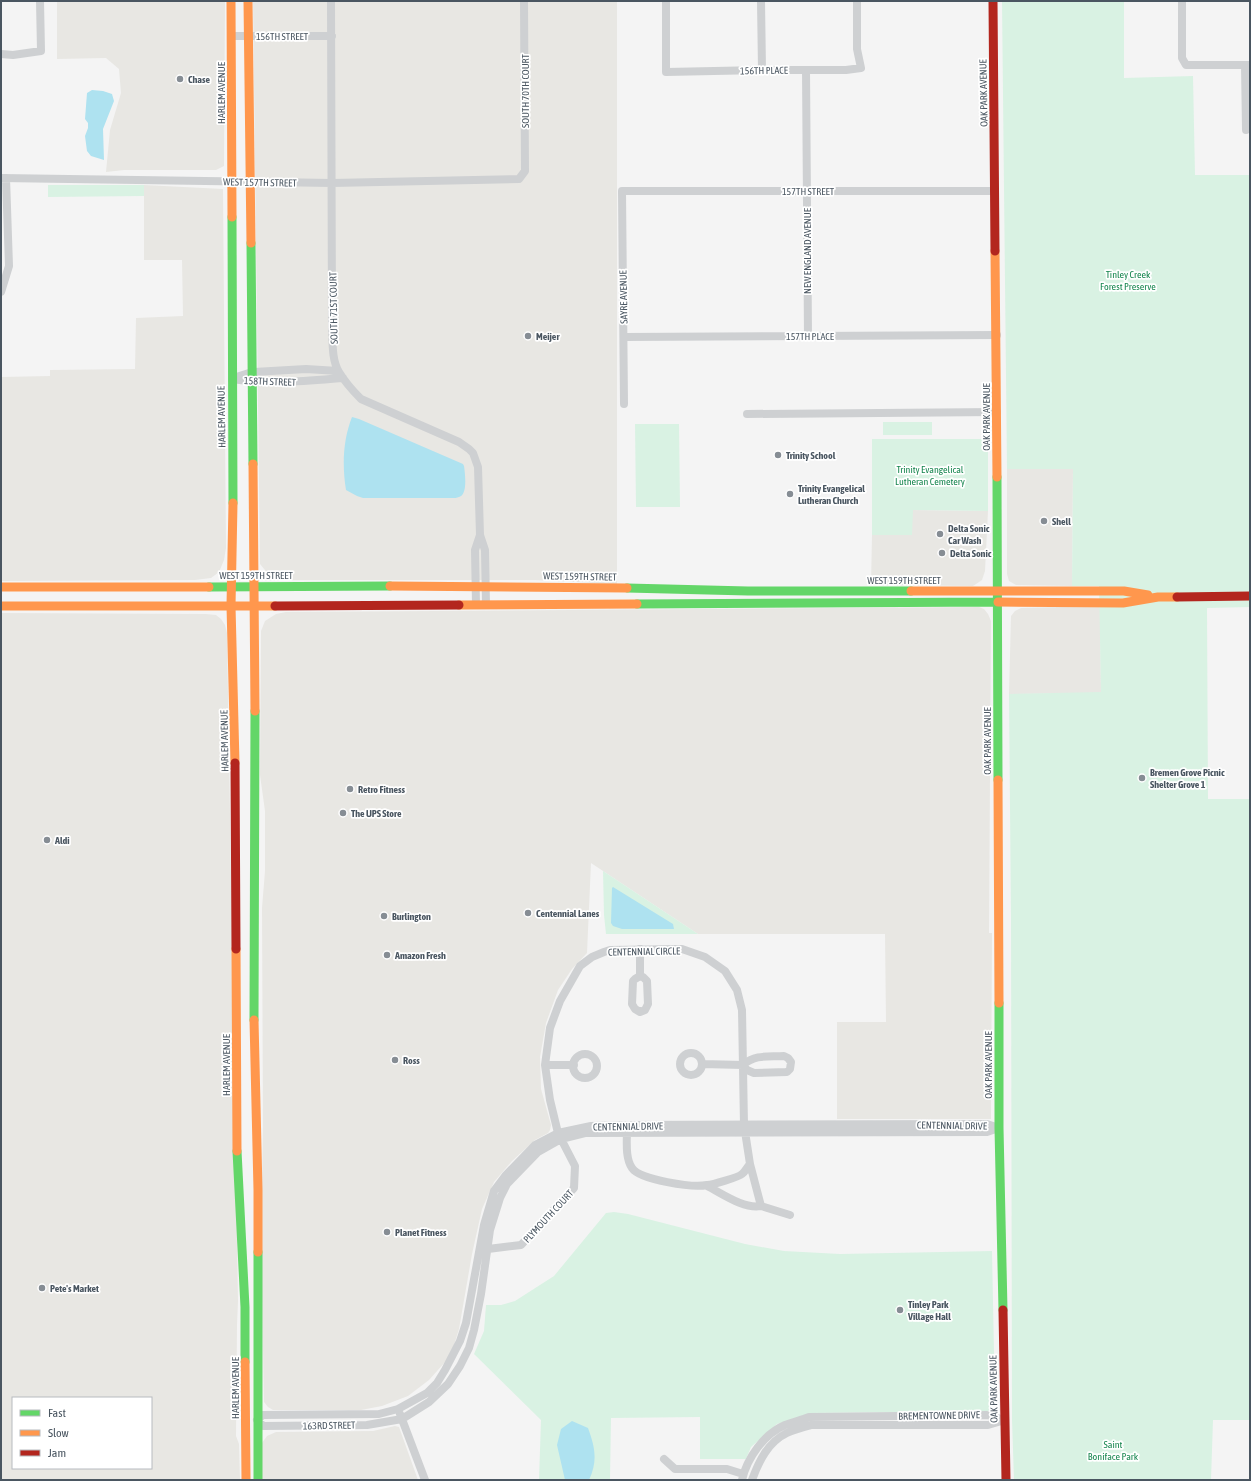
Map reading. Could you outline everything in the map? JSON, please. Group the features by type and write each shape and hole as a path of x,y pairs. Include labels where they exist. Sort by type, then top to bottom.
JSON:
{"main road":[{"name":"HARLEM AVENUE","path":"232,1 233,484 231,606 234,694 236,870 237,1146 245,1307 246,1480"},
{"path":"248,1 255,587 254,1014 258,1190 258,1480"},
{"name":"OAK PARK AVENUE","path":"993,1 997,335 999,1128 1006,1480"},
{"name":"WEST 159TH STREET","path":"1,588 486,586 690,588 756,591 1124,591 1158,597"},
{"name":"WEST 159TH STREET","path":"1,606 998,602 1123,603 1158,597 1250,596"}],"street":[{"path":"1,54 13,55 41,51 40,1"},
{"name":"SOUTH 71ST COURT","path":"331,1 332,325 334,356 338,371 361,399 459,442 469,448 476,458 478,467 480,535 485,550 486,605"},
{"name":"SOUTH 70TH COURT","path":"519,179 525,171 524,1"},
{"name":"156TH PLACE","path":"666,1 666,72 846,70 862,68 857,49 857,1"},
{"path":"761,1 762,70"},
{"path":"1182,1 1182,58 1186,65 1248,65 1246,130"},
{"name":"156TH STREET","path":"232,36 332,36"},
{"name":"NEW ENGLAND AVENUE","path":"806,70 808,336"},
{"path":"1,292 9,266 3,178"},
{"name":"WEST 157TH STREET","path":"3,178 332,183 519,179"},
{"name":"157TH STREET","path":"622,191 995,191"},
{"name":"SAYRE AVENUE","path":"622,191 624,404"},
{"name":"157TH PLACE","path":"624,337 997,335"},
{"name":"158TH STREET","path":"232,379 252,372 306,369 338,371"},
{"name":"158TH STREET","path":"232,379 252,382 306,382 343,378"},
{"path":"747,414 997,412"},
{"name":"SOUTH 71ST COURT","path":"476,605 474,550 480,535"},
{"name":"CENTENNIAL CIRCLE","path":"560,1136 550,1100 545,1065 550,1028 560,1001 580,966 592,957 610,950 682,949 705,957 726,971 737,990 741,1004 743,1022 745,1129 750,1164 761,1206"},
{"path":"640,950 640,976"},
{"path":"702,1064 743,1065 750,1059 756,1057 784,1056 791,1062 791,1066 787,1072 754,1073 747,1070 743,1065"},
{"path":"545,1065 574,1065"},
{"name":"CENTENNIAL DRIVE","path":"398,1409 427,1393 437,1383 458,1347 466,1323 484,1225 494,1191 506,1175 535,1145 591,1126 627,1129 987,1132 999,1128"},
{"path":"627,1129 628,1161 632,1169 638,1174 653,1179 685,1185 707,1186 742,1175 750,1164"},
{"name":"CENTENNIAL DRIVE","path":"402,1419 429,1402 448,1384 460,1366 469,1348 476,1323 490,1230 500,1198 507,1184 538,1152 560,1136"},
{"name":"PLYMOUTH COURT","path":"488,1249 521,1245 574,1188 575,1166 560,1136"},
{"path":"707,1186 737,1202 755,1207 761,1206 790,1215"},
{"path":"398,1409 425,1480"},
{"name":"163RD STREET","path":"246,1420 258,1420 263,1416 379,1414 398,1409"},
{"name":"BREMENTOWNE DRIVE","path":"742,1477 754,1452 770,1436 784,1425 809,1417 832,1420 988,1425 1005,1420"},
{"name":"163RD STREET","path":"258,1420 263,1426 367,1425 402,1419"},
{"name":"BREMENTOWNE DRIVE","path":"752,1480 759,1461 772,1443 786,1433 832,1420"},
{"path":"664,1459 675,1469 727,1469 742,1477"}],"shaded area":[{"path":"57,1 225,1 224,166 216,170 124,170 106,172 110,130 121,93 119,69 106,58 57,59"},
{"path":"253,1 617,1 617,584 535,580 288,580 269,575 260,564"},
{"path":"144,185 223,189 226,548 224,560 219,572 211,578 195,580 1,581 1,377 50,376 50,370 135,369 136,318 183,316 182,260 144,260"},
{"path":"1007,469 1073,469 1072,586 1016,585 1009,581 1007,574"},
{"path":"912,510 988,511 985,571 982,580 973,586 871,585 872,535 912,535"},
{"path":"1100,606 1101,693 1009,694 1011,616 1015,611 1021,608"},
{"path":"979,607 984,609 991,621 989,933 992,933 991,1119 837,1119 837,1022 886,1022 885,934 698,934 591,863 587,953 572,969 558,990 546,1023 540,1057 541,1089 551,1125 550,1130 548,1133 535,1140 512,1161 494,1182 482,1209 472,1254 459,1329 454,1345 446,1361 429,1380 408,1396 382,1406 361,1410 273,1410 268,1407 264,1402 261,1241 263,1126 262,908 265,871 265,811 260,775 261,631 265,621 276,614 286,612"},
{"path":"1,613 206,614 216,615 225,625 227,633 238,1301 236,1436 239,1444 240,1480 1,1480"},
{"path":"395,1426 399,1427 418,1480 262,1480 262,1443 267,1436 276,1432 373,1431"}],"green space":[{"name":"Tinley Creek Forest Preserve","path":"1002,1 1124,1 1124,78 1193,76 1195,175 1250,175 1250,607 1207,608 1208,799 1250,799 1250,1420 1213,1420 1211,1480 1014,1480 1012,1420 1009,694 1101,692 1099,586 1072,586 1073,469 1007,469"},
{"path":"48,185 144,185 144,196 48,197"},
{"path":"883,422 932,422 932,435 883,435"},
{"path":"635,424 679,424 680,507 636,507"},
{"name":"Trinity Evangelical Lutheran Cemetery","path":"872,439 988,439 988,511 913,510 912,535 872,535"},
{"path":"603,871 698,934 606,934"},
{"path":"614,1212 628,1214 745,1244 784,1251 840,1254 992,1251 995,1404 990,1411 811,1413 777,1424 751,1447 746,1459 700,1459 700,1417 611,1418 610,1480 539,1480 541,1420 474,1354 484,1331 486,1305 501,1305 515,1301 554,1276 606,1213"}],"water":[{"path":"92,90 112,94 114,101 103,129 104,160 91,156 87,151 85,136 88,123 85,119 87,93"},
{"path":"352,417 463,464 465,488 462,495 454,498 363,498 346,490 344,453"},
{"path":"613,887 673,924 674,929 622,929 613,926 611,923"},
{"path":"572,1421 588,1428 592,1441 594,1448 594,1467 589,1480 565,1480 557,1445 561,1429"}],"traffic: fast":[{"path":"232,217 233,503"},
{"path":"251,243 253,464"},
{"path":"997,477 998,780"},
{"path":"209,587 390,586"},
{"path":"627,588 748,591 911,591"},
{"path":"637,604 998,602"},
{"path":"254,1020 255,711"},
{"path":"999,1003 999,1128 1003,1310"},
{"path":"237,1151 245,1307 245,1362"},
{"path":"258,1252 258,1480"}],"traffic: slow":[{"path":"231,1 232,217"},
{"path":"248,1 251,243"},
{"path":"995,251 997,477"},
{"path":"253,464 255,711"},
{"path":"233,503 231,606 235,763"},
{"path":"390,586 627,588"},
{"path":"1,587 209,587"},
{"path":"911,591 1124,591 1148,595"},
{"path":"998,602 1123,603 1158,597 1177,597"},
{"path":"459,605 637,604"},
{"path":"1,606 275,606"},
{"path":"998,780 999,1003"},
{"path":"236,949 237,1151"},
{"path":"254,1020 258,1252"},
{"path":"245,1362 246,1480"}],"traffic: jam":[{"path":"993,1 995,251"},
{"path":"1177,597 1250,596"},
{"path":"275,606 459,605"},
{"path":"235,763 236,949"},
{"path":"1003,1310 1006,1480"}],"place":[{"name":"Chase","path":"180,79"},
{"name":"Meijer","path":"528,336"},
{"name":"Trinity School","path":"778,455"},
{"name":"Trinity Evangelical Lutheran Church","path":"790,494"},
{"name":"Shell","path":"1044,521"},
{"name":"Delta Sonic Car Wash","path":"940,534"},
{"name":"Delta Sonic","path":"942,553"},
{"name":"Bremen Grove Picnic Shelter Grove 1","path":"1142,778"},
{"name":"Retro Fitness","path":"350,789"},
{"name":"The UPS Store","path":"343,813"},
{"name":"Aldi","path":"47,840"},
{"name":"Centennial Lanes","path":"528,913"},
{"name":"Burlington","path":"384,916"},
{"name":"Amazon Fresh","path":"387,955"},
{"name":"Ross","path":"395,1060"},
{"name":"Planet Fitness","path":"387,1232"},
{"name":"Pete's Market","path":"42,1288"},
{"name":"Tinley Park Village Hall","path":"900,1310"}],"park label":[{"name":"Saint Boniface Park","path":"1113,1450"}]}
